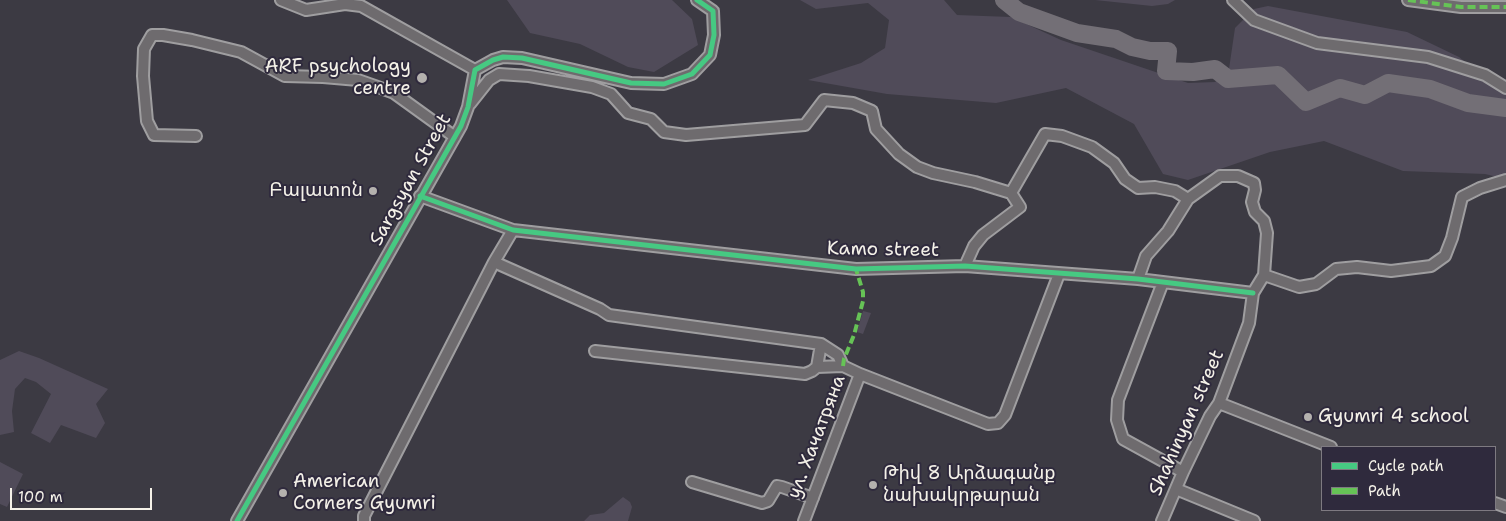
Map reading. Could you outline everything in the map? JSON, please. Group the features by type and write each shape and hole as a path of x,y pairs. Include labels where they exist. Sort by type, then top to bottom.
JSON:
{"street":[{"path":"281,0 306,10 345,4 361,6 475,70 503,57 522,58 630,83 664,84 692,74 710,55 714,35 713,11 697,0"},
{"path":"1233,0 1254,20 1316,43 1428,57 1485,75 1506,88"},
{"path":"1408,0 1462,7 1506,7"},
{"path":"196,136 154,135 147,121 143,76 144,49 152,35 192,40 241,52 285,76 358,80 394,93 455,137"},
{"name":"Sargsyan Street","path":"237,521 461,126 468,107 475,70"},
{"path":"468,107 489,80 499,74 528,76 592,86 611,94 628,113 650,119 664,132 686,135 805,125 824,100 853,103 872,111 876,129 899,154 917,167 933,173 975,182 1011,193 1020,207 983,234 974,246 965,266"},
{"path":"1011,193 1045,134 1062,136 1092,147 1114,163 1125,179 1138,188 1156,186 1175,191 1188,199 1168,231 1146,256 1138,280"},
{"name":"Shahinyan street","path":"1162,521 1210,416 1219,403 1249,323 1253,293 1264,275 1267,233 1264,221 1255,212 1252,202 1255,190 1254,183 1238,176 1220,176 1188,199"},
{"path":"1264,275 1299,287 1316,284 1336,269 1357,267 1391,271 1431,266 1445,256 1452,238 1462,197 1480,188 1506,180"},
{"name":"Kamo street","path":"420,196 513,230 856,268 965,266 1163,282 1253,293"},
{"path":"364,521 364,516 494,262 513,230"},
{"path":"494,262 609,314 821,344 838,355 843,366"},
{"name":"ул. Хачатряна","path":"804,521 860,374 988,424 998,423 1005,415 1060,274"},
{"path":"1163,282 1118,400 1117,420 1122,439 1183,472"},
{"path":"817,367 821,344"},
{"path":"595,351 805,374 817,367 843,366 860,374"},
{"path":"1219,403 1328,446"},
{"path":"692,482 762,503 768,501 777,486 813,498"},
{"path":"1176,489 1254,521"}],"shaded area":[{"path":"507,0 672,0 692,19 698,45 654,72 628,67 580,44 530,33"},
{"path":"800,0 944,0 957,15 1011,17 1061,40 1188,83 1215,82 1229,69 1235,28 1254,9 1268,6 1407,32 1459,57 1491,83 1506,87 1506,179 1485,174 1403,171 1324,141 1270,152 1188,180 1163,174 1134,124 1066,88 996,103 887,94 808,80 861,63 885,48 889,20 868,3 816,9"},
{"path":"1095,0 1175,0 1168,4 1152,6"},
{"path":"863,311 871,313 863,334 857,332"},
{"path":"19,351 108,389 96,404 105,423 96,438 61,425 50,443 31,433 51,394 36,382 25,378 15,389 12,411 14,432 0,435 0,360"},
{"path":"0,462 23,474 7,507 0,504"},
{"path":"623,497 630,502 632,507 628,521 584,521 590,515 604,513"}],"waterway":[{"path":"1004,0 1019,12 1077,33 1116,39 1132,47 1150,51 1168,51 1166,71 1193,72 1215,69 1228,79 1278,75 1306,102 1340,88 1365,95 1388,83 1430,89 1468,103 1506,108"}],"marked path":[{"path":"1408,0 1461,7 1506,7"},
{"path":"843,366 863,301 863,292 856,269"}],"cycle path":[{"path":"237,521 461,126 468,107 475,70 503,57 522,58 631,83 664,84 692,74 710,55 714,35 713,11 697,0"},
{"path":"420,196 513,230 856,269 965,266 1138,279 1253,293"}],"place":[{"name":"ARF psychology centre","path":"422,78"},
{"name":"Բալատոն","path":"373,191"},
{"name":"Gyumri 4 school","path":"1308,417"},
{"name":"Թիվ 8 Արձագանք նախակրթարան","path":"873,485"},
{"name":"American Corners Gyumri","path":"283,493"}]}
